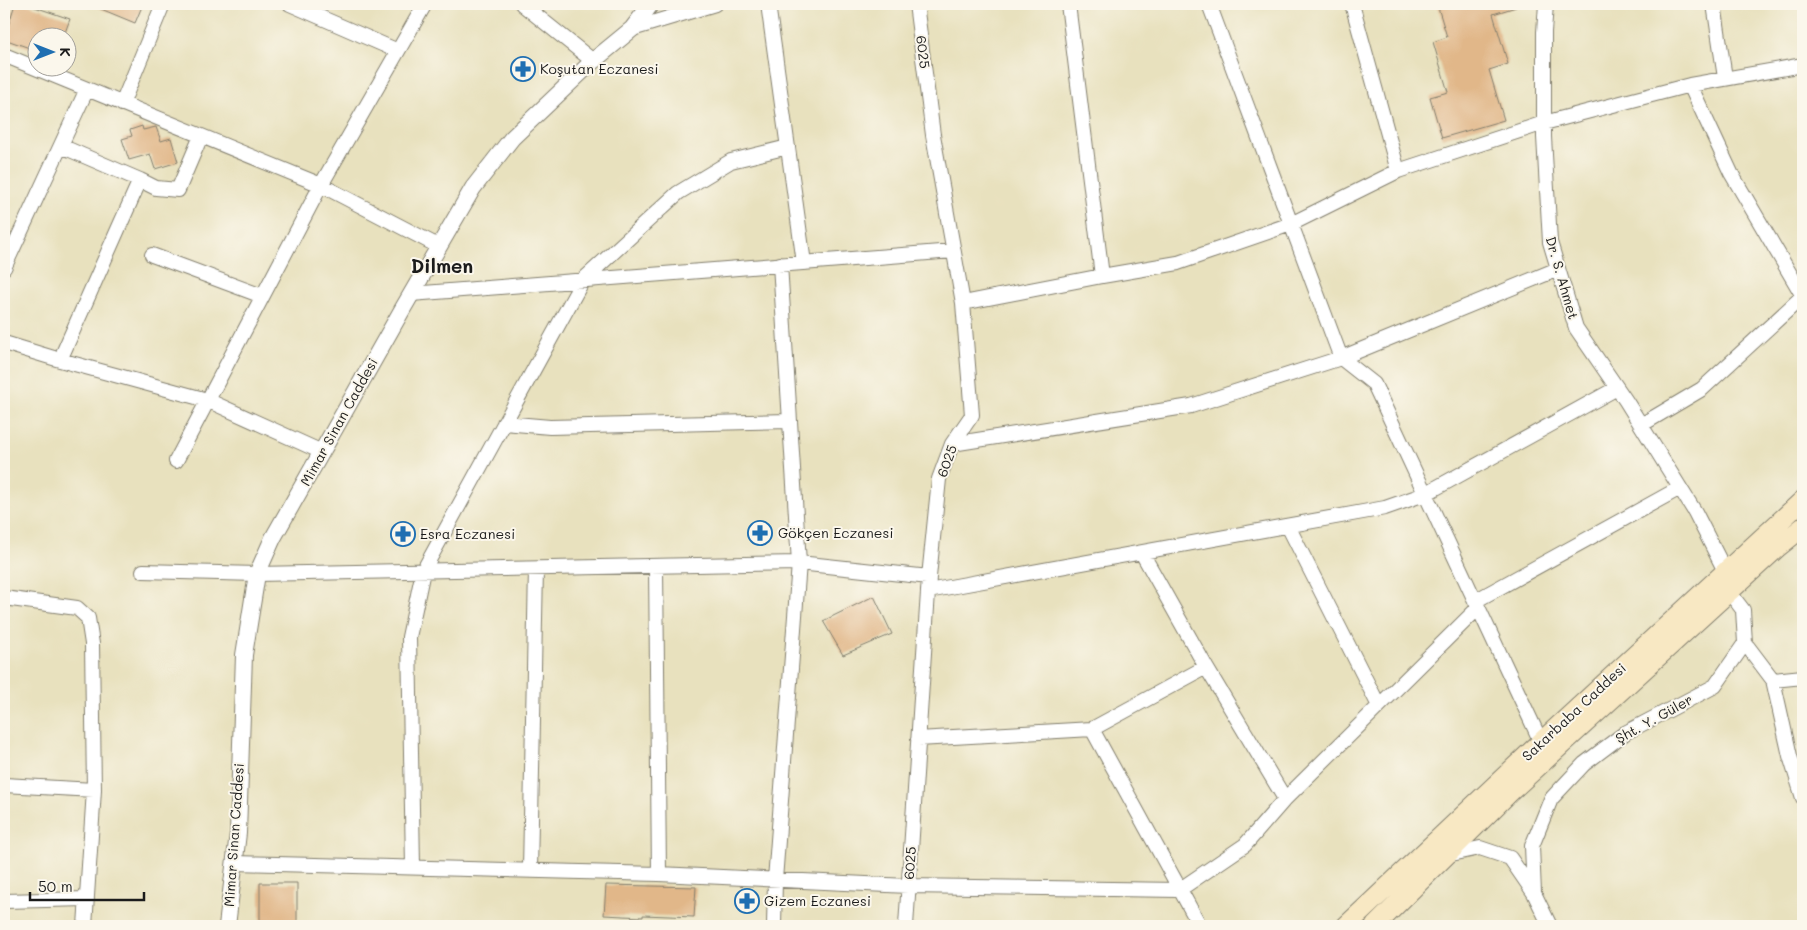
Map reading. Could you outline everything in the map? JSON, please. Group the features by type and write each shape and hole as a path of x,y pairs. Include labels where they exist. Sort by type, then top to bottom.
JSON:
{"main road":[{"name":"Sakarbaba Caddesi","path":"1346,926 1541,742 1803,500"},
{"name":"Sakarbaba Caddesi","path":"1375,926 1509,793 1730,593 1778,547 1803,527"}],"street":[{"path":"122,104 163,4"},
{"path":"290,4 398,51"},
{"path":"176,461 321,185 425,4"},
{"path":"522,4 593,61"},
{"name":"Mimar Sinan Caddesi","path":"227,926 235,863 244,656 257,574 274,538 322,452 438,246 473,188 512,138 593,61 632,29 651,4"},
{"path":"632,29 715,4"},
{"path":"768,4 804,262"},
{"name":"6025","path":"906,926 929,584 940,478 952,444 972,415 963,303 933,135 916,4"},
{"path":"1068,4 1102,276"},
{"path":"1209,4 1341,358 1374,384 1541,742"},
{"path":"1352,4 1398,172"},
{"name":"Dr. S. Ahmet","path":"1546,4 1544,32 1544,123 1550,242 1576,328 1641,425 1695,512 1725,571"},
{"path":"1714,4 1725,78"},
{"path":"4,55 321,185 438,246"},
{"path":"963,303 1178,263 1291,224 1398,172 1544,123 1690,85 1803,66"},
{"path":"1641,425 1702,389 1803,296 1731,173 1690,85"},
{"path":"4,268 87,90"},
{"path":"61,146 156,188 178,190 201,136"},
{"path":"413,866 409,637 423,571 583,280 678,193 731,161 788,147"},
{"path":"60,360 140,180"},
{"path":"411,294 953,251"},
{"path":"152,256 262,296"},
{"path":"774,926 775,880 799,564 780,264"},
{"path":"952,444 1191,406 1341,358 1558,270"},
{"path":"4,343 207,400 322,452"},
{"path":"143,571 257,574 799,564 929,584 1142,553 1385,508 1425,494 1617,388"},
{"path":"504,423 550,427 790,422"},
{"path":"239,926 235,863 413,866 659,874 908,886 1179,890 1245,845 1285,799 1477,605 1680,488"},
{"path":"1288,526 1379,706"},
{"path":"1142,553 1206,667 1285,799"},
{"path":"656,566 659,874"},
{"path":"530,870 536,569"},
{"path":"1730,593 1743,610 1745,643 1773,680 1797,755 1803,798"},
{"path":"4,598 77,608 88,618 92,644 94,790 85,926"},
{"name":"Şht. Y. Güler","path":"1550,926 1534,893 1532,846 1551,799 1584,764 1625,733 1715,686 1745,643"},
{"path":"918,739 1092,728 1206,667"},
{"path":"1773,680 1803,677"},
{"path":"1092,728 1200,926"},
{"path":"4,785 94,790"},
{"path":"1446,855 1480,848 1510,858 1534,893"},
{"path":"4,901 87,899"}],"building":[{"path":"15,4 26,4 70,19 67,28 28,28 28,47 4,39"},
{"path":"89,4 143,4 135,23"},
{"path":"1437,4 1515,4 1516,7 1493,14 1508,64 1489,70 1504,120 1442,138 1430,97 1448,92 1433,42 1447,37"},
{"path":"142,126 143,130 156,127 161,141 171,138 178,162 155,169 150,154 129,160 122,139 132,136 130,130"},
{"path":"874,596 892,634 843,655 823,621"},
{"path":"260,883 297,883 297,926 260,926"},
{"path":"606,885 696,887 694,917 604,915"}],"place":[{"name":"Koşutan Eczanesi","path":"523,69"},
{"name":"Gökçen Eczanesi","path":"760,533"},
{"name":"Esra Eczanesi","path":"403,534"},
{"name":"Gizem Eczanesi","path":"747,901"}],"district":[{"name":"Dilmen","path":"442,266"}]}
